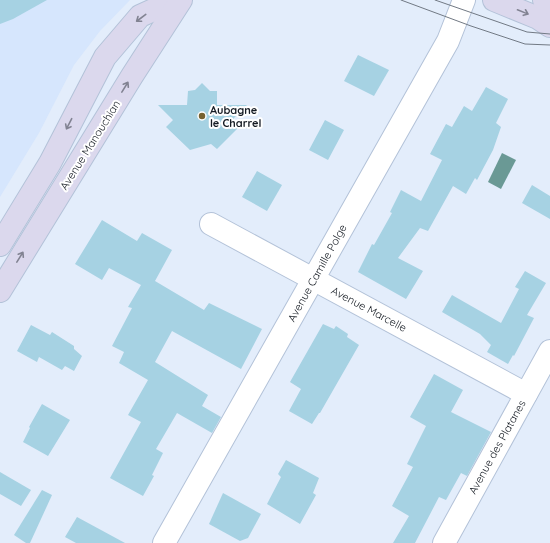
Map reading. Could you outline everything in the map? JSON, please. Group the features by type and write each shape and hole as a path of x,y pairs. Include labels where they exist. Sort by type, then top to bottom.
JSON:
{"main road":[{"path":"0,246 50,163 105,57 140,16 175,0"},
{"name":"Avenue Manouchian","path":"0,291 132,76 181,0"},
{"path":"494,0 538,18 550,26"},
{"path":"544,0 550,3"}],"street":[{"name":"Avenue Camille Polge","path":"164,543 448,41 464,0"},
{"name":"Avenue Marcelle","path":"211,224 526,394"},
{"name":"Avenue des Platanes","path":"444,543 550,351"}],"shaded area":[{"path":"0,0 130,0 100,31 74,65 39,133 0,197"},
{"path":"502,153 516,160 501,189 488,182"}],"building":[{"path":"0,0 47,0 13,19 0,24"},
{"path":"358,55 389,70 374,96 344,81"},
{"name":"Aubagne le Charrel","path":"202,83 210,91 217,91 217,105 247,105 232,120 239,127 217,149 211,144 190,150 166,127 173,120 158,105 187,105 188,91 195,90"},
{"path":"486,87 508,99 496,123 501,127 493,150 477,180 475,178 466,194 453,186 428,231 420,228 398,258 423,271 406,299 358,272 372,244 374,245 392,213 390,212 401,190 421,201 442,160 430,154 446,124 452,127 464,106 472,111"},
{"path":"325,120 344,130 328,160 309,150"},
{"path":"257,171 282,185 267,211 242,197"},
{"path":"532,185 550,196 550,219 522,203"},
{"path":"102,220 137,241 142,233 172,250 155,281 204,310 209,303 262,329 241,369 172,331 155,362 208,395 202,406 221,417 212,433 177,413 156,449 163,453 152,475 154,476 143,496 110,478 141,422 128,415 148,380 119,363 124,352 112,346 132,308 128,307 141,285 109,268 102,280 75,264"},
{"path":"525,271 546,283 527,315 534,318 514,356 513,355 508,364 487,352 491,345 480,334 442,312 452,295 501,323 519,289 515,287"},
{"path":"323,324 334,329 336,326 348,334 347,337 359,345 320,413 312,424 289,411 301,389 290,382"},
{"path":"31,325 50,335 52,332 74,346 74,349 82,356 74,371 65,366 62,370 39,357 37,362 17,351"},
{"path":"434,374 463,390 451,412 491,432 467,476 461,473 446,500 439,497 415,543 393,543 409,516 392,506 413,467 407,464 426,426 410,417"},
{"path":"42,404 70,420 48,456 23,442 30,428 29,427"},
{"path":"286,460 319,478 313,493 316,495 300,524 267,504 281,477 278,474"},
{"path":"0,472 31,490 21,506 0,494"},
{"path":"42,490 52,495 30,543 26,543 14,535"},
{"path":"223,493 261,514 248,538 240,541 209,524"},
{"path":"77,517 125,543 76,543 65,537"}],"tram line":[{"path":"401,0 525,44 550,45"},
{"path":"435,0 527,32 550,34"}],"place":[{"name":"Aubagne le Charrel","path":"202,116"}]}
